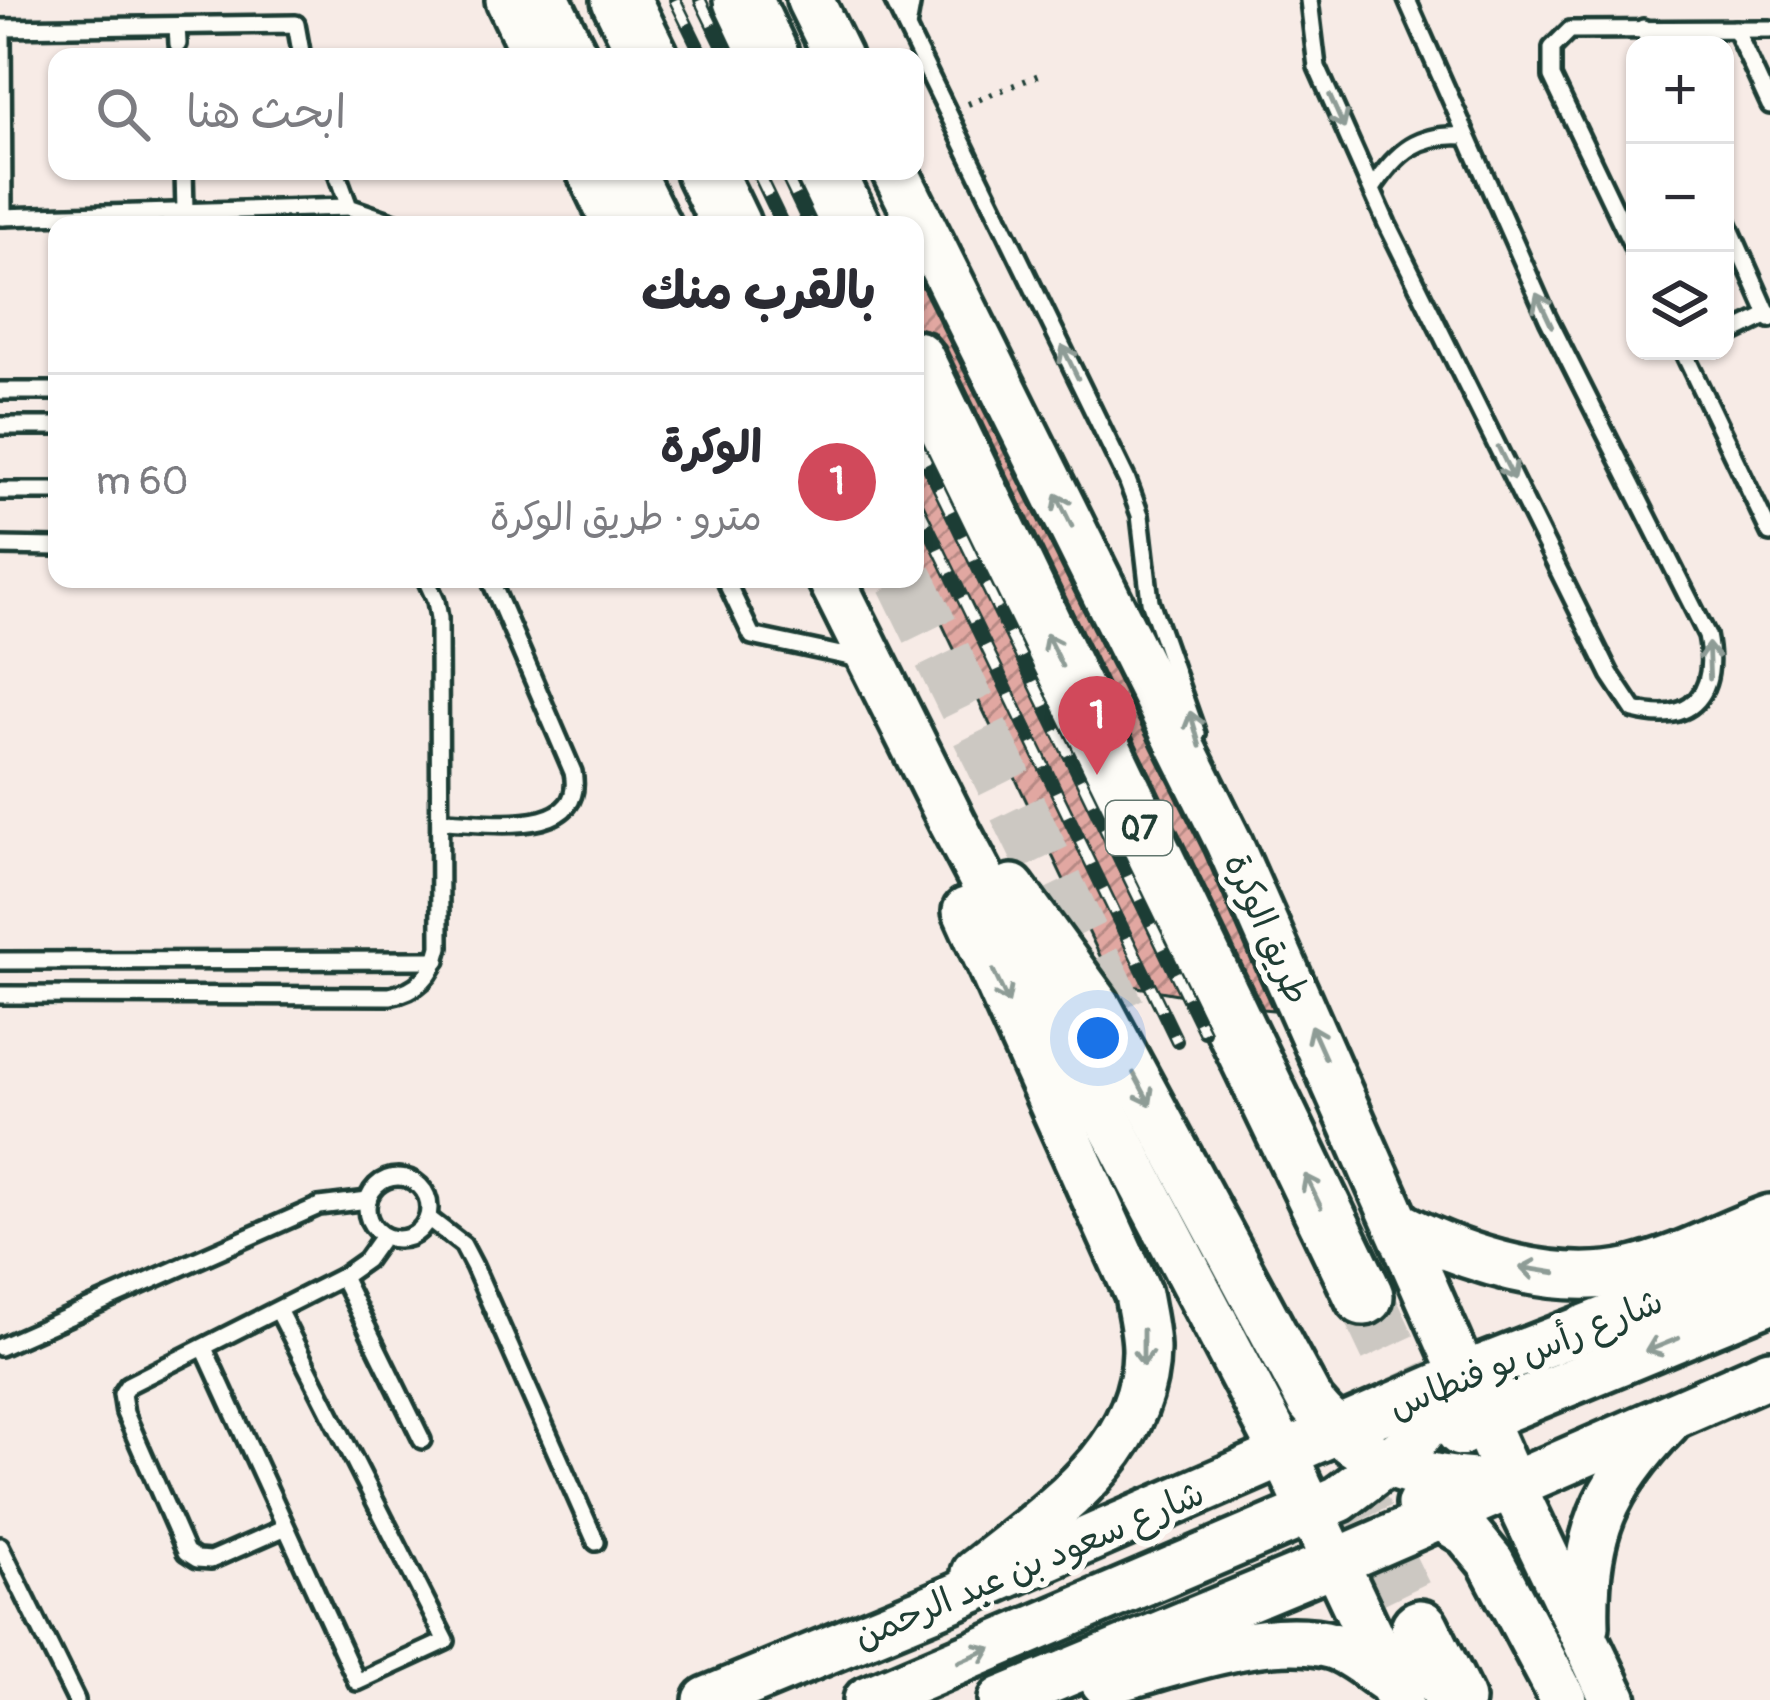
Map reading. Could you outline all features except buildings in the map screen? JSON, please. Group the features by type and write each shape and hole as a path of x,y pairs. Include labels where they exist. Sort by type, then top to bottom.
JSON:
{"highway":[{"path":"621,0 645,48"},
{"path":"743,0 766,48"},
{"path":"709,180 727,216"},
{"path":"829,180 846,216"},
{"name":"طريق الوكرة","path":"924,379 1364,1296"},
{"path":"1420,1629 1455,1700"}],"main road":[{"path":"810,0 834,48"},
{"path":"518,1 533,48"},
{"path":"518,1 566,48"},
{"path":"596,180 620,216"},
{"path":"626,216 630,180"},
{"name":"طريق الوكرة","path":"899,180 917,216"},
{"name":"طريق الوكرة","path":"924,229 1228,841 1511,1483 1614,1700"},
{"path":"836,588 953,824 1285,1456 1395,1691"},
{"path":"921,760 929,830 1138,1294 1146,1351 1136,1407 1109,1457 935,1606"},
{"path":"953,824 1010,886 1097,1005 1311,1403 1336,1433 1467,1533 1491,1562 1564,1700"},
{"path":"1401,1226 1434,1243 1500,1264 1605,1275 1654,1265 1770,1218"},
{"name":"شارع رأس بو فنطاس","path":"1285,1456 1466,1375 1770,1256"},
{"path":"867,1700 1310,1514 1389,1477 1483,1418 1770,1300"},
{"path":"1002,1700 1333,1563 1770,1373"},
{"path":"1333,1563 1389,1477 1466,1375"},
{"path":"1586,1642 1585,1577 1600,1514 1632,1458 1677,1412"},
{"path":"1285,1456 1389,1477 1511,1483"},
{"name":"شارع سعود بن عبد الرحمن","path":"707,1700 1285,1456"},
{"path":"1034,1700 1278,1641 1309,1640 1339,1647 1395,1691"}],"lane":[{"path":"893,0 917,48"},
{"path":"907,28 912,0"},
{"path":"1309,0 1317,67 1610,674 1634,710 1661,717 1687,708 1709,686 1712,659 1707,634 1548,319 1407,0"},
{"path":"300,48 296,24 1,28 2,217 349,207 375,216"},
{"path":"177,26 178,44"},
{"path":"1643,28 1646,36"},
{"path":"1736,29 1770,105"},
{"path":"1626,231 1552,77 1552,48 1570,30 1770,29"},
{"path":"924,63 1127,480 1140,515 1150,601 1185,693 1228,841"},
{"path":"1372,189 1393,157 1410,143 1441,134 1466,136"},
{"path":"184,180 185,211"},
{"path":"339,180 349,207"},
{"path":"1734,237 1769,316 1734,332"},
{"path":"1691,360 1770,533"},
{"path":"0,391 48,391"},
{"path":"0,425 48,426"},
{"path":"0,491 48,490"},
{"path":"0,546 48,547"},
{"path":"0,995 390,996 414,988 437,960 439,618 430,588"},
{"path":"440,821 543,821 567,810 574,798 573,772 494,588"},
{"path":"729,588 752,635 872,661"},
{"path":"0,961 437,960"},
{"path":"402,1177 422,1187 428,1217 423,1227 405,1238 383,1235 369,1220 368,1200 382,1181 402,1177"},
{"path":"0,1347 319,1206 368,1200"},
{"path":"428,1217 463,1245 474,1266 596,1542"},
{"path":"284,1528 211,1560 186,1552 121,1404 122,1394 128,1385 342,1277 367,1260 383,1235"},
{"path":"342,1277 422,1440"},
{"path":"204,1348 357,1682 446,1641 278,1310"},
{"path":"0,1546 76,1700"}],"path":[{"path":"948,112 1040,74"},
{"path":"924,527 1085,854"}],"tunnel":[{"path":"909,588 1125,1028"},
{"path":"1364,1296 1471,1523"},
{"path":"1303,1391 1420,1629"}],"railway":[{"path":"675,0 699,48"},
{"path":"700,0 724,48"},
{"path":"761,180 779,216"},
{"path":"788,180 806,216"},
{"path":"924,457 1204,1032"},
{"path":"924,519 1177,1041"}],"place":[{"name":"الوكرة","path":"1097,775"}]}
